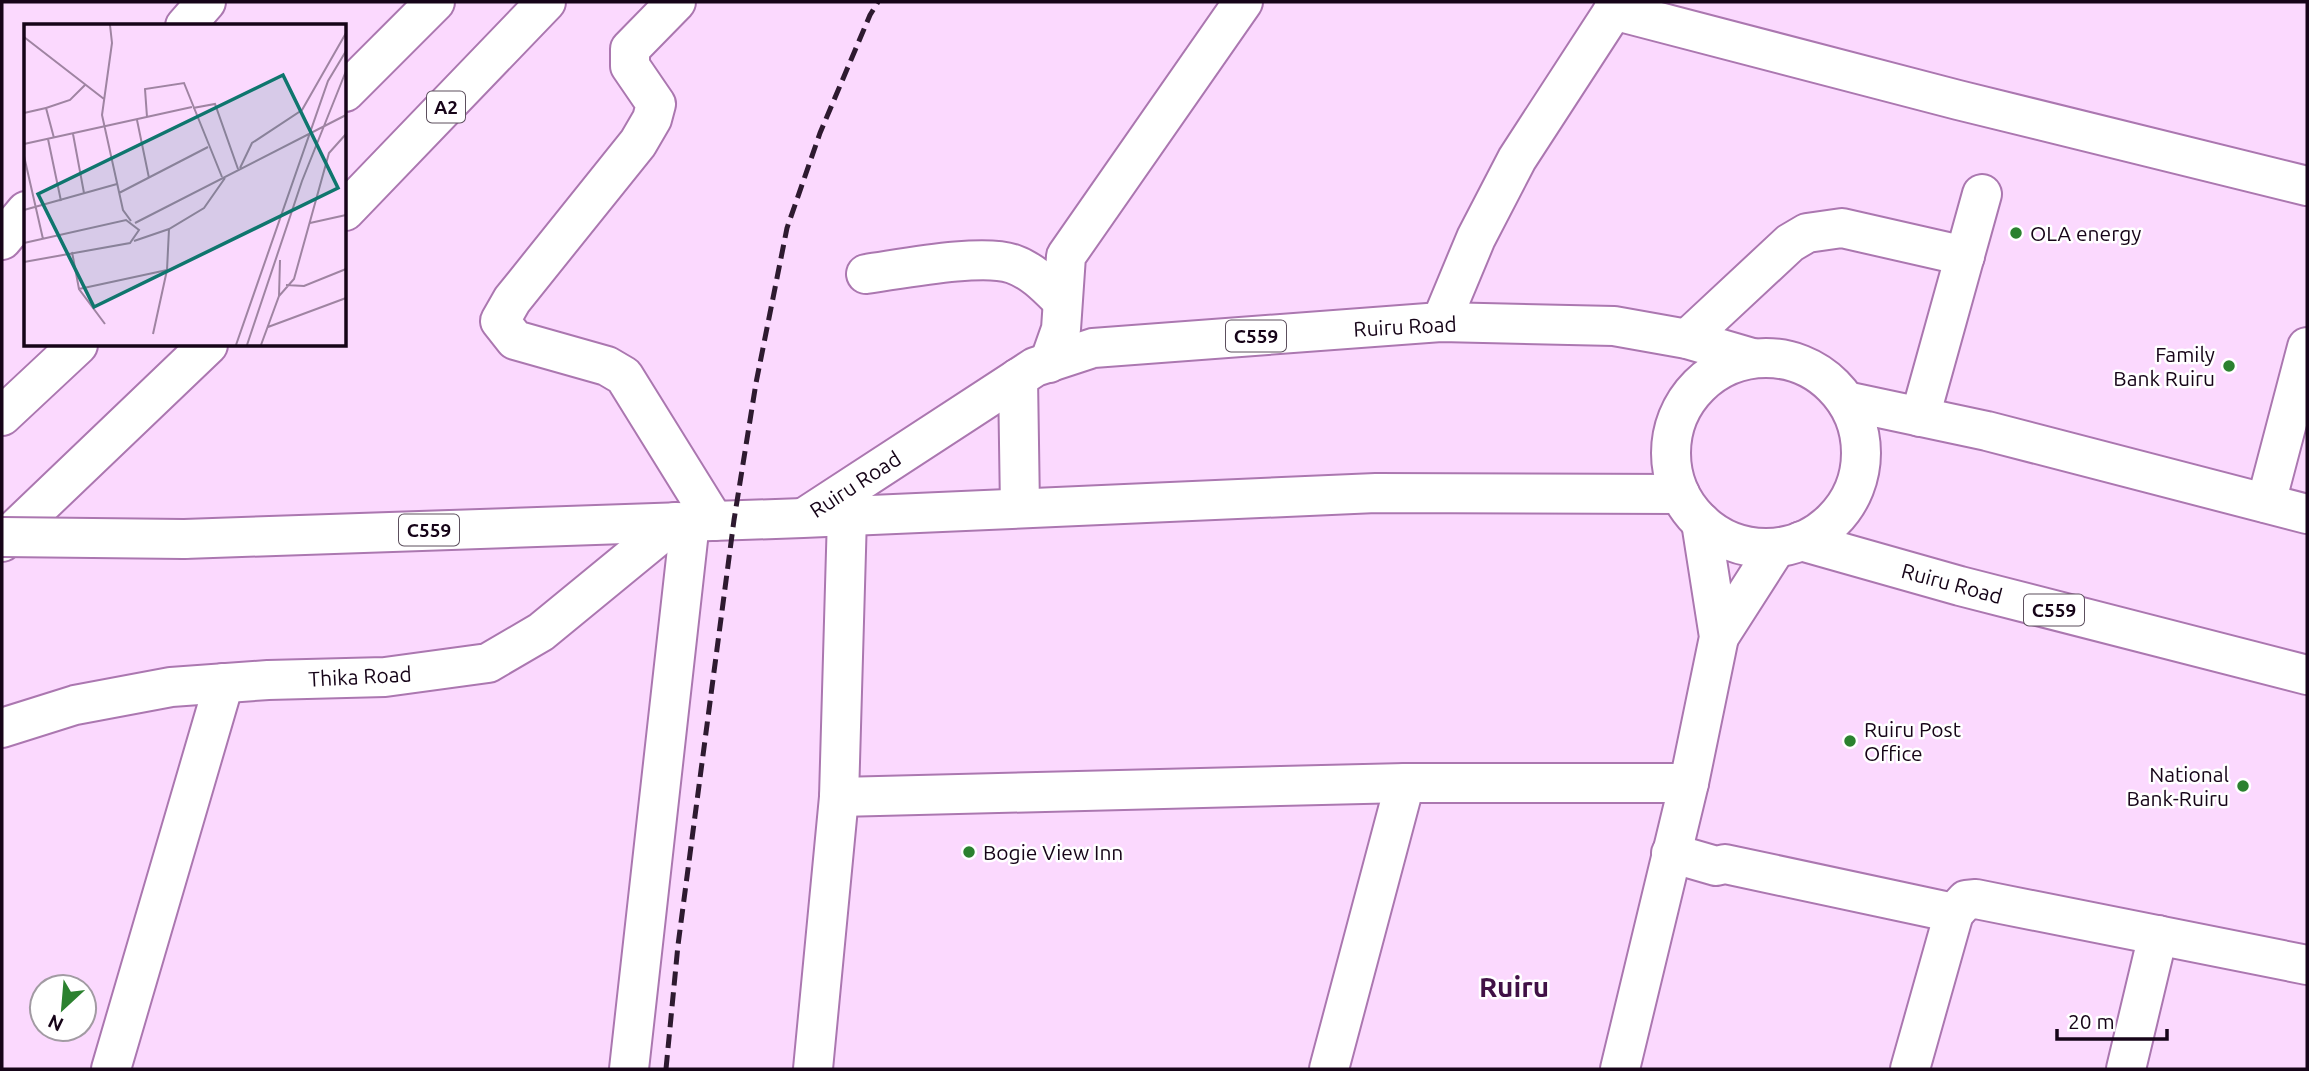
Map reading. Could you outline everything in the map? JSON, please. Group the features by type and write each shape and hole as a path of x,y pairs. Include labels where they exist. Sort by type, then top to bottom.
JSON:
{"main road":[{"path":"187,24 206,2"},
{"path":"346,91 435,2"},
{"name":"A2","path":"346,210 545,2"},
{"path":"629,1069 693,521 624,376 607,366 515,340 500,321 512,300 638,143 652,120 656,104 631,66 630,49 676,2"},
{"path":"1020,508 1033,370 1060,330 1066,256 1243,2"},
{"path":"1441,322 1476,238 1517,159 1616,6 1958,100 2307,186"},
{"path":"1920,417 1982,194"},
{"path":"2,240 24,213"},
{"path":"1687,339 1790,243 1807,233 1842,228 1965,256"},
{"path":"866,274 978,260 1013,264 1040,279 1061,300"},
{"name":"Ruiru Road","path":"803,518 1033,370 1093,348 1441,322 1614,326 1687,339 1752,358"},
{"path":"2,416 77,346"},
{"path":"2,540 207,346"},
{"path":"2266,503 2307,347"},
{"path":"1620,1069 1689,783 1719,637 1690,508 1671,459 1674,424 1691,393 1718,370 1752,358 1788,360 1821,374 1846,401 1858,426 1862,454 1857,482 1845,507 1826,527 1789,545 1719,637"},
{"path":"1846,401 1987,431 2307,514"},
{"name":"Ruiru Road","path":"803,518 1376,493 1690,508"},
{"path":"1690,508 1736,543 1789,545"},
{"path":"813,1069 839,797 847,516"},
{"name":"C559","path":"2,540 184,539 803,518"},
{"name":"Thika Road","path":"2,728 75,705 171,687 385,677 488,663 541,632 693,521"},
{"name":"Ruiru Road","path":"1789,545 2307,675"},
{"path":"111,1069 224,683"},
{"path":"839,797 1405,783 1689,783"},
{"path":"1329,1069 1405,783"},
{"path":"1671,853 1716,866 1725,864 1954,913"},
{"path":"1910,1069 1954,913 1966,900 1976,899 2307,965"},
{"path":"2126,1069 2158,935"}],"railway":[{"path":"666,1069 678,945 734,520 756,383 787,228 820,133 878,2"}],"place":[{"name":"OLA energy","path":"2016,233"},
{"name":"Family Bank Ruiru","path":"2229,366"},
{"name":"Ruiru Post Office","path":"1850,741"},
{"name":"National Bank-Ruiru","path":"2243,786"},
{"name":"Bogie View Inn","path":"969,852"}],"district":[{"name":"Ruiru","path":"1514,986"}]}
